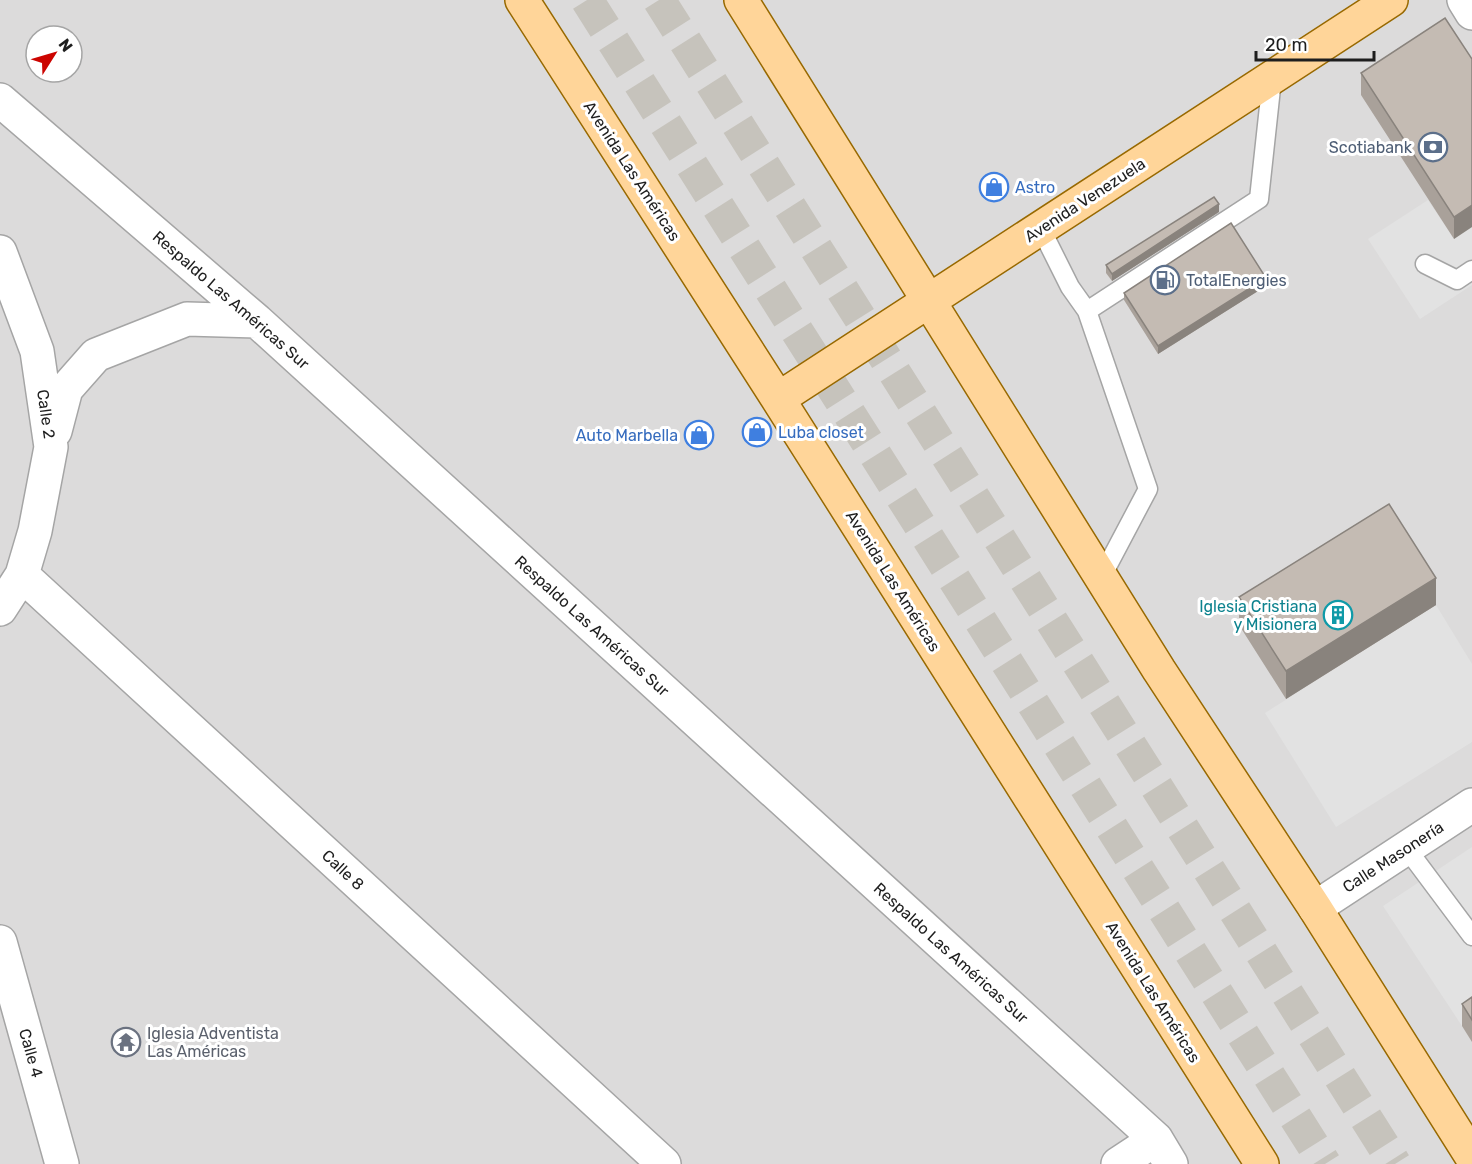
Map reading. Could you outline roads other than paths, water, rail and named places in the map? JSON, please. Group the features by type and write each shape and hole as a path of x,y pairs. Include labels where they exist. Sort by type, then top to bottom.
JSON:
{"main road":[{"name":"Avenida Las Américas","path":"522,0 778,399 1262,1164"},
{"path":"741,0 1165,680 1315,908 1472,1157"},
{"name":"Avenida Venezuela","path":"778,399 1391,0"}],"street":[{"path":"1464,0 1472,13"},
{"name":"Respaldo Las Américas Sur","path":"0,100 257,321 1163,1152"},
{"name":"Calle 2","path":"0,252 37,351 51,447 35,531 22,575 0,609"},
{"path":"51,447 66,389 96,355 187,319 257,321"},
{"name":"Calle 8","path":"22,575 664,1164"},
{"name":"Calle Masonería","path":"1315,908 1472,805"},
{"name":"Calle 4","path":"0,942 62,1164"},
{"path":"1118,1164 1163,1152"}],"lane":[{"path":"1087,311 1259,199 1272,79"},
{"path":"1041,229 1070,287 1087,311 1148,489 1101,578"},
{"path":"1425,264 1457,280 1472,270"},
{"path":"1407,849 1472,936"}],"tunnel":[{"path":"587,0 1325,1164"},
{"path":"659,0 1395,1164"}],"place":[{"name":"Scotiabank","path":"1433,147"},
{"name":"Astro","path":"994,187"},
{"name":"TotalEnergies","path":"1165,280"},
{"name":"Luba closet","path":"757,432"},
{"name":"Auto Marbella","path":"699,435"},
{"name":"Iglesia Cristiana y Misionera","path":"1338,615"},
{"name":"Iglesia Adventista Las Américas","path":"126,1042"}]}
